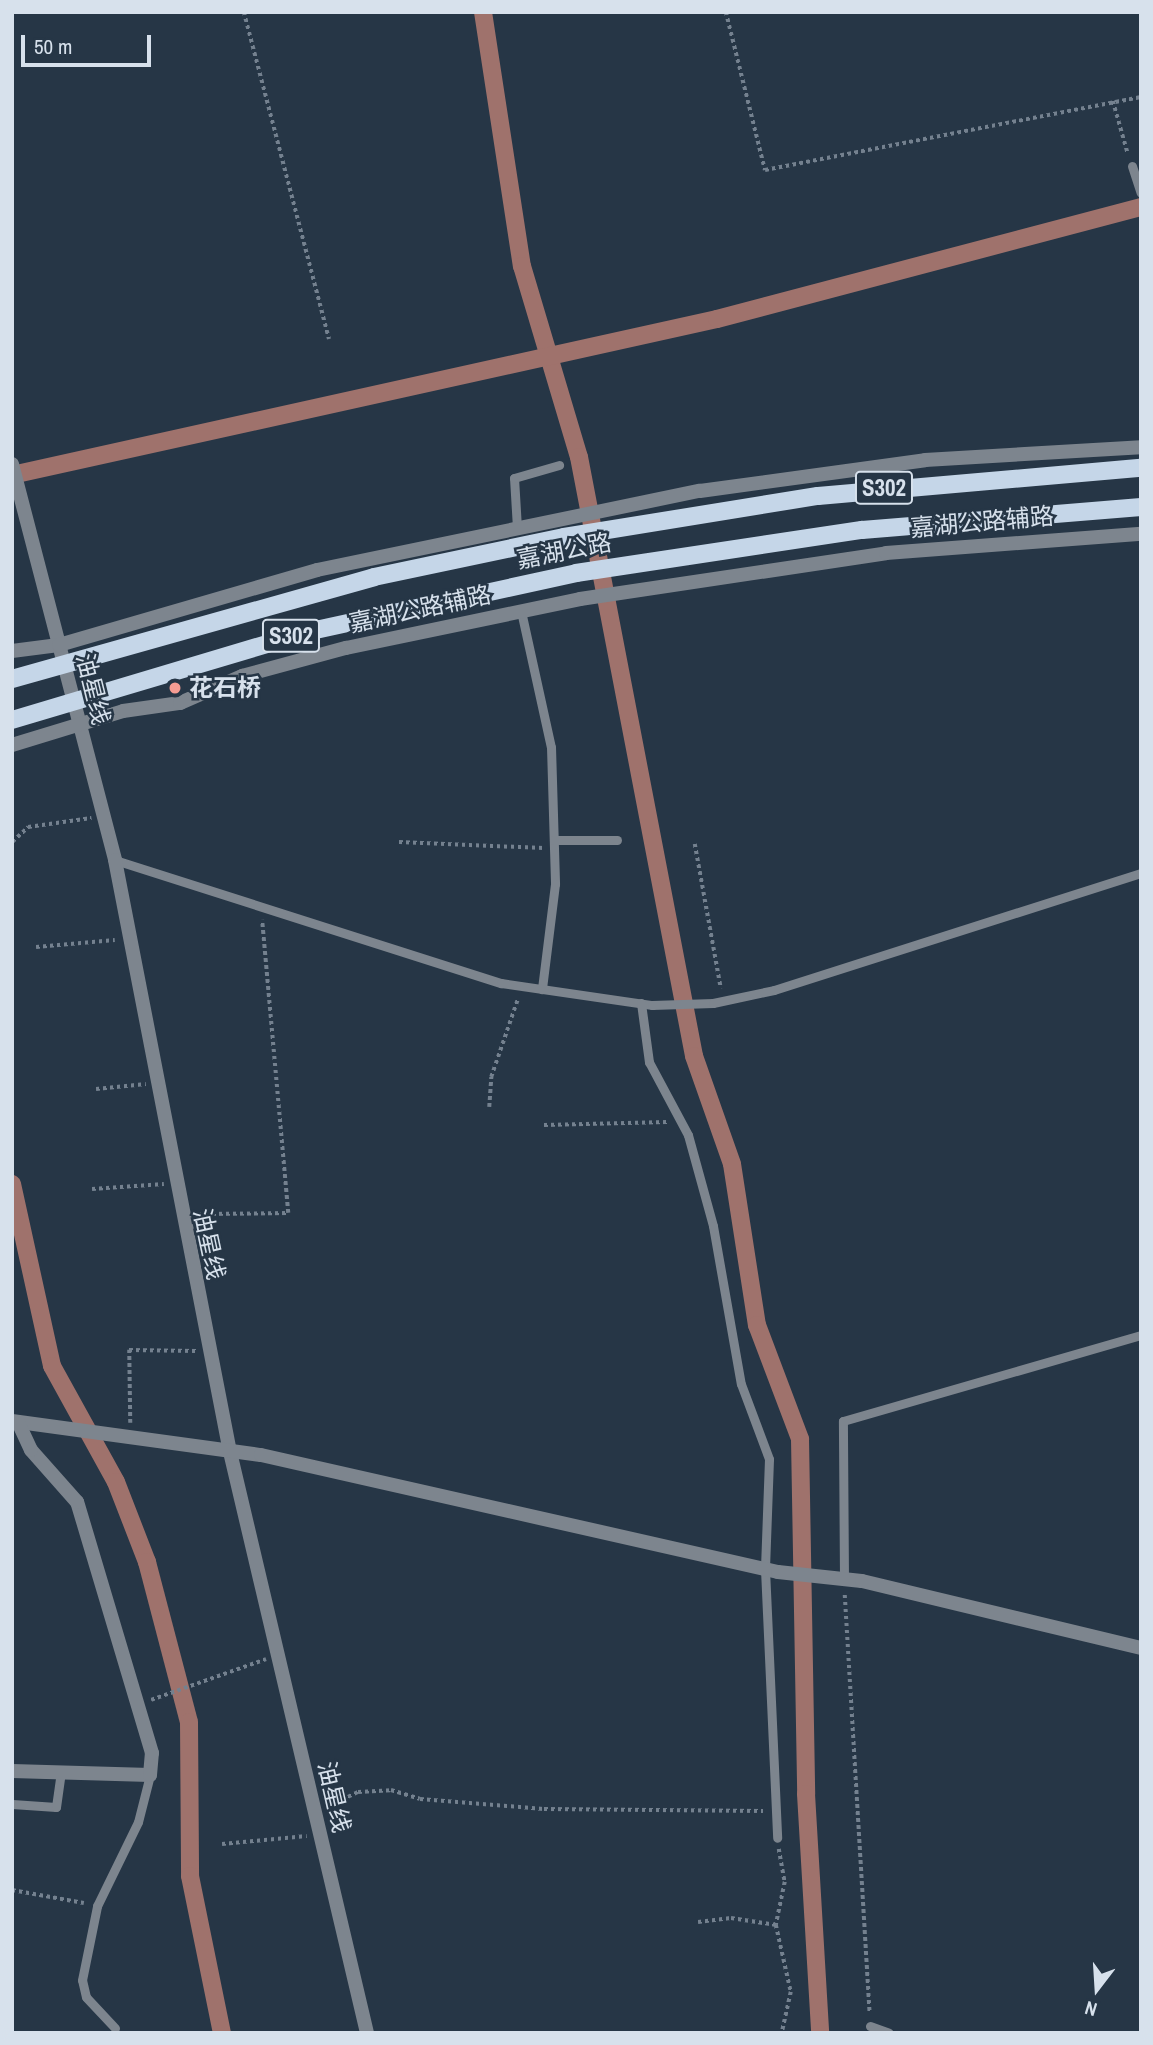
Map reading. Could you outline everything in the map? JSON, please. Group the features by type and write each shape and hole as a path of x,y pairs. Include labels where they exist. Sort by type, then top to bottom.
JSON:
{"main road":[{"name":"嘉湖公路","path":"12,680 62,663 374,578 564,537 829,495 1141,468"},
{"name":"嘉湖公路","path":"12,720 311,631 576,573 862,530 1141,508"}],"street":[{"path":"12,651 60,645 237,590 623,506 845,469 1141,446"},
{"name":"油星线","path":"12,464 115,860 158,1083 179,1214 230,1452 367,2033"},
{"name":"嘉湖公路辅路","path":"12,745 78,725 180,703 242,676 346,648 644,587 899,552 1141,534"},
{"path":"15,1422 126,1435 230,1452 772,1571 838,1578 1141,1648"},
{"path":"12,1772 150,1775 147,1723 77,1502 31,1450 15,1422"}],"lane":[{"path":"1132,166 1141,193"},
{"path":"517,528 514,478 559,465"},
{"path":"521,611 551,747 554,844 542,989"},
{"path":"554,844 617,840"},
{"path":"115,860 522,986 646,1004 724,1001 1141,873"},
{"path":"646,1004 649,1062 683,1116 713,1226 741,1384 769,1459 777,1838"},
{"path":"838,1578 842,1421 1141,1335"},
{"path":"12,1804 56,1807 61,1773"},
{"path":"115,2028 86,1997 82,1980 97,1906 138,1822 150,1775"},
{"path":"870,2026 889,2033"}],"path":[{"path":"244,12 329,339"},
{"path":"726,12 765,170 1141,97"},
{"path":"1113,101 1132,166"},
{"path":"12,842 29,827 103,817"},
{"path":"399,842 554,844"},
{"path":"695,844 724,1001"},
{"path":"179,1214 288,1213 262,920 266,908"},
{"path":"36,947 131,939"},
{"path":"489,1107 491,1077 522,986"},
{"path":"96,1089 158,1083"},
{"path":"544,1125 642,1126 683,1116"},
{"path":"92,1189 173,1183"},
{"path":"126,1435 129,1350 209,1351"},
{"path":"838,1578 870,2026"},
{"path":"163,1695 278,1655"},
{"path":"313,1808 341,1804 358,1792 391,1790 420,1799 544,1809 776,1811"},
{"path":"222,1844 319,1834"},
{"path":"777,1838 785,1882 776,1925 791,1992 782,2033"},
{"path":"12,1890 97,1906"},
{"path":"698,1922 731,1918 776,1925"}],"waterway":[{"path":"483,12 522,266 579,457 694,1056 732,1164 757,1325 800,1439 806,1794 820,2033"},
{"path":"12,475 717,319 1141,207"},
{"path":"12,1184 52,1366 116,1482 147,1562 189,1722 190,1876 222,2033"}],"place":[{"name":"花石桥","path":"175,688"}]}
